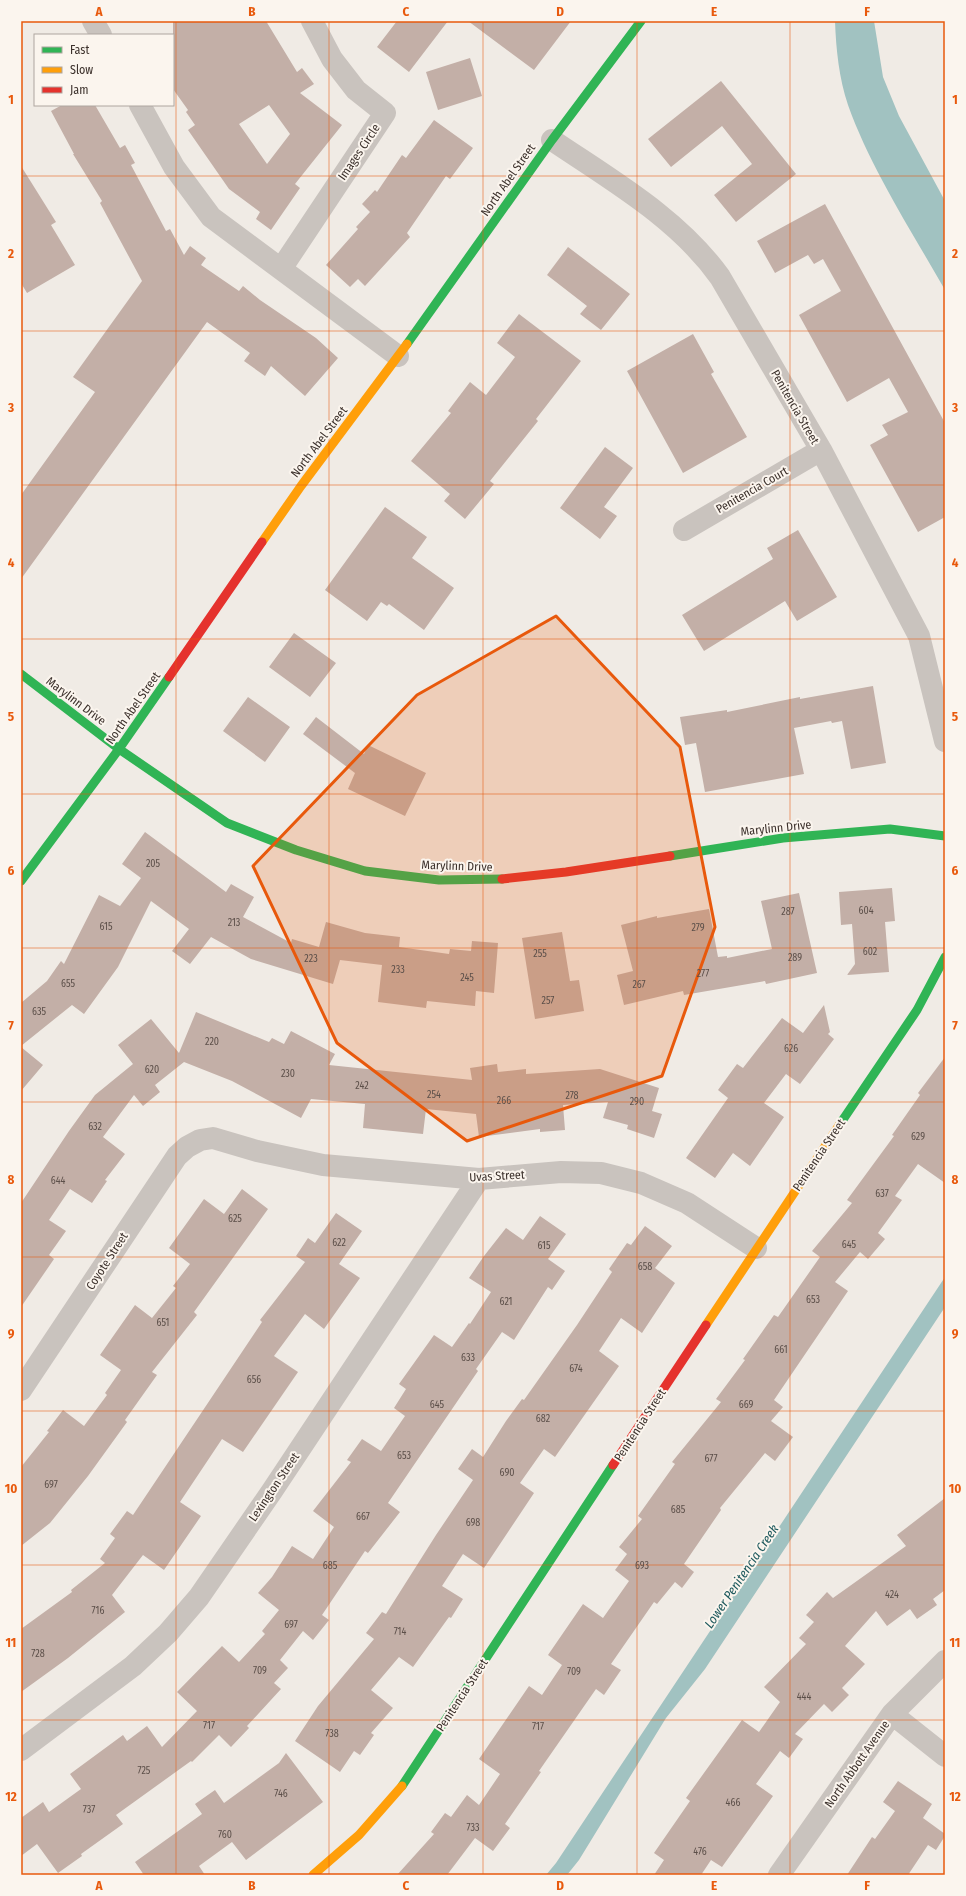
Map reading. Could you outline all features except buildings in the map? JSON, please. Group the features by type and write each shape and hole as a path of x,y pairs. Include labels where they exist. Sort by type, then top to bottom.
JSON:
{"street":[{"path":"93,21 100,34"},
{"name":"Images Circle","path":"281,269 384,113 356,90 332,59 312,21"},
{"name":"North Abel Street","path":"21,881 119,749 301,486 398,356 552,140 641,21"},
{"path":"141,106 174,167 211,217 398,356"},
{"name":"Penitencia Street","path":"552,140 646,204 706,258 720,277 820,450 919,636 945,741"},
{"name":"Penitencia Court","path":"684,530 820,450"},
{"name":"Marylinn Drive","path":"21,674 119,749 227,823 296,850 365,871 439,880 505,880 783,838 890,830 945,836"},
{"name":"Penitencia Street","path":"313,1875 341,1853 372,1823 400,1790 756,1248 917,1010 945,957"},
{"name":"Uvas Street","path":"200,1140 213,1138 257,1151 323,1165 479,1179 561,1172 601,1173 642,1183 687,1204 756,1248"},
{"name":"Coyote Street","path":"21,1390 177,1156 187,1146 200,1140"},
{"name":"Lexington Street","path":"21,1750 132,1666 168,1633 199,1597 272,1491 479,1179"},
{"name":"North Abbott Avenue","path":"779,1875 892,1714 945,1661"},
{"path":"892,1714 945,1756"}],"highlighted area":[{"path":"556,616 680,747 715,927 662,1076 467,1141 337,1043 253,866 417,695"}],"water":[{"path":"835,21 874,21 883,77 899,116 945,201 945,290 892,199 857,128 842,84 837,53"},
{"path":"945,1277 945,1307 705,1669 666,1718 579,1860 567,1875 546,1875 556,1863"}],"traffic: fast":[{"path":"407,344 552,140 641,21"},
{"path":"21,674 119,749 227,823 296,850 365,871 439,880 502,879"},
{"path":"21,881 119,749 169,677"},
{"path":"670,856 783,838 890,829 945,836"},
{"path":"840,1124 917,1010 945,957"},
{"path":"402,1786 613,1465"}],"traffic: slow":[{"path":"262,542 301,486 407,344"},
{"path":"706,1325 840,1124"},
{"path":"313,1875 359,1835 402,1786"}],"traffic: jam":[{"path":"169,677 262,542"},
{"path":"502,879 566,872 670,856"},
{"path":"613,1465 706,1325"}],"water label":[{"name":"Lower Penitencia Creek","path":"741,1576"}]}
